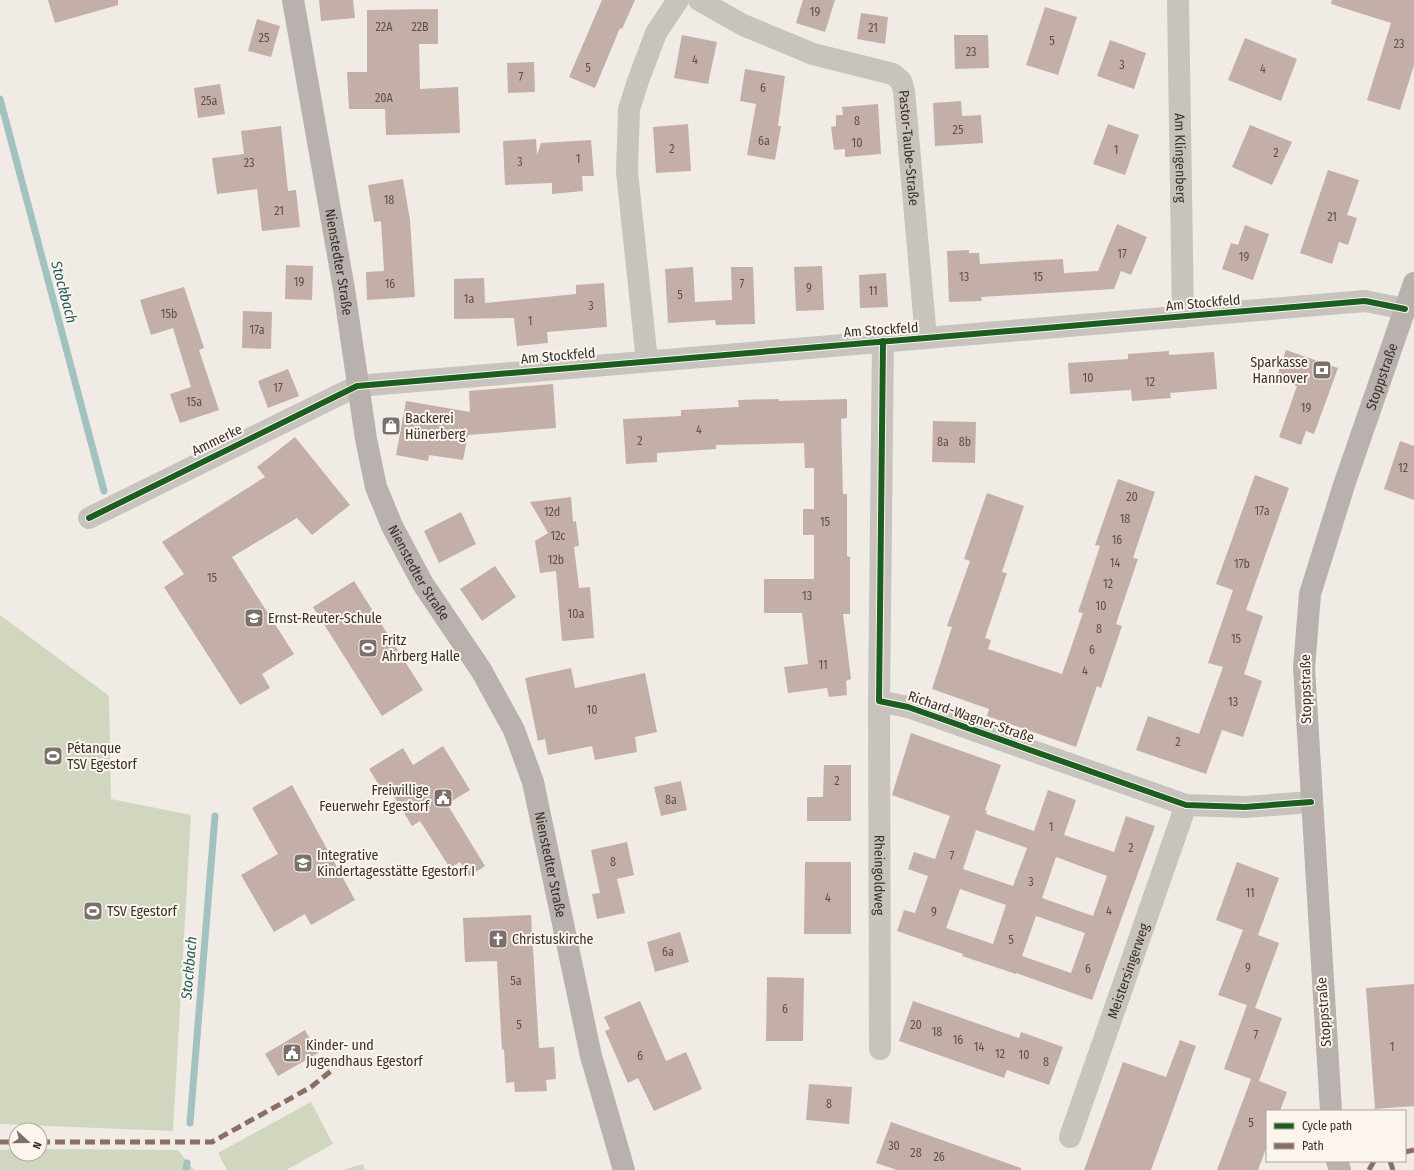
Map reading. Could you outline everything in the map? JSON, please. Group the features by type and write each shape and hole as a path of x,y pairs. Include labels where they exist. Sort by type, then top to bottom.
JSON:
{"main road":[{"name":"Nienstedter Straße","path":"293,0 344,289 357,386 376,486 392,526 423,584 481,670 514,730 534,782 590,1056 624,1170"},
{"name":"Stoppstraße","path":"1331,1110 1304,668 1310,594 1344,485 1414,283"}],"street":[{"path":"647,361 626,172 629,109 656,33 678,0"},
{"name":"Pastor-Taube-Straße","path":"699,0 743,25 812,54 893,74 901,81 904,91 926,338"},
{"name":"Am Klingenberg","path":"1178,0 1183,317"},
{"name":"Am Stockfeld","path":"357,386 1365,302 1405,309"},
{"path":"879,701 883,341"},
{"name":"Ammerke","path":"89,518 357,386"},
{"name":"Richard-Wagner-Straße","path":"879,701 908,706 1186,805 1245,807 1311,802"},
{"name":"Rheingoldweg","path":"879,701 880,1049"},
{"name":"Meistersingerweg","path":"1070,1137 1186,805"}],"green space":[{"name":"TSV Egestorf","path":"0,615 109,696 111,799 191,815 173,1131 48,1126 48,1122 8,1122 8,1124 0,1124"},
{"path":"311,1102 333,1144 286,1170 227,1170 218,1153"},
{"path":"48,1149 178,1150 194,1170 0,1170 0,1150 8,1150 8,1162 48,1162"},
{"path":"363,1164 365,1170 343,1170"}],"building":[{"path":"48,0 118,0 118,5 55,23"},
{"path":"319,0 353,0 355,18 321,21"},
{"path":"602,0 635,0 622,29 620,28 595,88 569,77"},
{"path":"803,0 835,0 825,32 796,23"},
{"path":"1332,0 1414,0 1414,65 1400,110 1367,100 1391,23 1331,4"},
{"path":"1045,7 1077,17 1058,75 1026,65"},
{"path":"438,9 438,44 419,44 420,89 458,87 460,133 386,135 385,109 349,109 347,72 367,72 367,10"},
{"path":"861,13 888,17 885,44 857,39"},
{"path":"257,19 280,26 271,57 248,51"},
{"path":"682,35 717,42 708,84 674,78"},
{"path":"954,35 988,35 989,68 955,69"},
{"path":"1245,38 1297,59 1281,101 1228,80"},
{"path":"1110,40 1146,53 1134,89 1097,76"},
{"path":"534,62 535,92 508,93 507,63"},
{"path":"745,69 785,76 778,126 781,126 775,160 747,155 756,104 740,101"},
{"path":"220,84 225,114 198,118 194,88"},
{"path":"961,101 962,116 981,115 983,143 935,146 933,103"},
{"path":"878,104 881,154 845,157 845,149 834,150 831,127 836,126 836,115 843,115 842,107"},
{"path":"688,124 691,171 656,173 653,127"},
{"path":"1108,124 1139,135 1125,175 1093,164"},
{"path":"1250,125 1292,142 1272,185 1232,167"},
{"path":"281,126 288,191 296,190 300,227 262,231 257,189 217,194 212,158 244,154 241,131"},
{"path":"536,139 537,155 541,143 591,140 594,176 582,176 583,191 552,194 552,183 505,185 503,141"},
{"path":"1328,170 1359,180 1347,215 1357,218 1348,245 1339,242 1332,264 1300,253"},
{"path":"403,179 410,220 415,297 367,300 366,272 384,271 381,221 374,222 368,185"},
{"path":"1117,224 1147,237 1131,275 1121,271 1114,289 981,297 982,301 949,302 947,251 969,250 969,253 979,253 980,264 1063,259 1064,273 1098,271"},
{"path":"1245,225 1269,234 1253,280 1222,269 1231,243 1238,245"},
{"path":"286,265 313,266 312,300 285,299"},
{"path":"822,266 824,310 796,311 794,267"},
{"path":"693,267 695,302 732,300 731,267 753,267 755,324 716,325 715,320 668,323 665,269"},
{"path":"886,273 888,307 860,308 859,275"},
{"path":"484,278 485,303 576,294 576,285 604,283 607,327 547,332 548,343 517,346 514,318 454,319 454,279"},
{"path":"184,287 204,348 199,350 219,410 180,423 170,394 191,387 173,328 151,335 140,300"},
{"path":"243,311 272,312 271,349 242,348"},
{"path":"1286,350 1338,368 1314,434 1306,431 1301,445 1279,437 1297,386 1276,379"},
{"path":"1169,351 1169,355 1214,352 1217,389 1170,393 1171,398 1132,401 1131,390 1070,394 1068,363 1128,359 1128,354"},
{"path":"288,369 299,396 268,408 258,381"},
{"path":"553,384 556,428 468,435 463,460 429,455 428,461 396,455 406,401 470,412 469,391"},
{"path":"779,399 779,401 847,399 847,418 841,419 843,494 847,494 847,556 850,557 850,614 843,614 851,679 846,681 847,695 829,697 827,688 788,693 784,667 808,664 802,613 764,613 764,579 814,579 814,535 803,535 803,509 814,509 814,468 805,468 804,443 716,445 716,449 657,453 657,462 626,464 623,419 681,416 681,410 739,407 738,400"},
{"path":"933,421 976,422 975,463 932,462"},
{"path":"295,437 350,505 312,535 297,518 232,557 294,654 262,674 270,688 240,705 164,587 184,574 162,542 265,477 257,467"},
{"path":"1400,441 1414,446 1414,500 1384,489"},
{"path":"1255,475 1289,488 1246,610 1263,616 1244,674 1262,681 1243,737 1222,730 1206,774 1136,750 1148,716 1199,734 1223,667 1208,663 1233,590 1216,584"},
{"path":"1118,479 1155,492 1133,558 1138,559 1116,624 1122,626 1101,688 1097,686 1076,747 987,716 989,709 932,689 952,627 947,626 970,561 964,559 987,493 1024,506 1002,572 1007,573 985,638 991,640 988,649 1062,674 1083,613 1078,612 1100,546 1095,545"},
{"path":"571,497 573,522 576,521 579,546 574,547 579,588 590,587 594,638 562,641 556,571 540,573 535,541 548,533 530,502"},
{"path":"461,512 476,544 439,563 424,531"},
{"path":"495,566 516,597 482,621 460,589"},
{"name":"Fritz Ahrberg Halle","path":"354,581 423,690 382,716 313,607"},
{"path":"571,668 575,688 645,673 657,732 635,737 637,752 595,760 592,746 548,755 545,739 538,741 525,678"},
{"path":"911,733 1001,765 985,810 987,811 986,814 1034,831 1048,790 1076,800 1064,835 1114,852 1126,816 1155,826 1092,1000 1016,973 962,956 963,954 897,931 904,910 915,913 928,876 908,869 914,852 935,859 950,816 892,795","holes":["976,830 1027,848 1013,886 963,869","1056,857 1107,876 1093,916 1042,898","960,889 1006,905 993,944 946,928","1036,916 1085,933 1071,973 1022,956"]},
{"path":"443,746 470,790 447,804 485,866 469,876 460,862 450,868 420,821 412,826 390,790 384,793 369,769 403,748 413,765"},
{"path":"824,765 851,765 851,821 807,821 807,797 823,797"},
{"path":"681,781 687,810 661,816 654,787"},
{"path":"292,785 355,900 311,925 305,914 274,932 241,875 278,854 252,808"},
{"path":"627,842 634,875 617,879 625,913 597,919 592,894 600,893 591,850"},
{"path":"805,862 851,862 851,934 804,934"},
{"path":"1237,862 1279,878 1258,935 1279,943 1255,1008 1282,1018 1259,1081 1287,1092 1280,1110 1266,1110 1266,1149 1258,1170 1217,1170 1251,1079 1224,1069 1247,1005 1218,995 1243,930 1216,920"},
{"path":"531,915 539,1048 554,1047 556,1079 546,1080 547,1091 515,1092 514,1082 506,1083 504,1049 502,1050 497,961 465,962 463,918"},
{"path":"680,932 689,962 655,972 647,942"},
{"path":"767,977 804,978 803,1041 766,1041"},
{"path":"1414,984 1414,1106 1375,1109 1366,988"},
{"path":"640,1001 666,1061 686,1052 702,1089 654,1111 638,1078 628,1083 605,1031 610,1029 604,1017"},
{"path":"913,1001 1019,1038 1021,1032 1063,1047 1049,1085 1007,1070 1004,1078 899,1041"},
{"name":"Kinder- und Jugendhaus Egestorf","path":"305,1030 318,1053 278,1076 265,1054"},
{"path":"1180,1040 1196,1046 1151,1170 1084,1170 1123,1062 1166,1077"},
{"path":"809,1084 852,1087 849,1124 806,1120"},
{"path":"891,1122 1021,1168 1021,1170 897,1170 876,1163"}],"waterway":[{"name":"Stockbach","path":"0,99 104,491"},
{"name":"Stockbach","path":"190,1123 215,816"},
{"name":"Stockbach","path":"186,1170 187,1163"}],"marked path":[{"path":"48,1142 212,1142 311,1087 331,1071"},
{"path":"0,1142 8,1142"},
{"path":"1406,1152 1414,1150"},
{"path":"1369,1170 1373,1162"},
{"path":"1390,1162 1393,1170"}],"cycle path":[{"path":"89,518 357,386 1365,301 1405,309"},
{"path":"883,341 879,701 908,707 1186,805 1245,807 1311,802"}],"place":[{"name":"Sparkasse Hannover","path":"1322,370"},
{"name":"Backerei Hünerberg","path":"391,426"},
{"name":"Ernst-Reuter-Schule","path":"254,618"},
{"name":"Fritz Ahrberg Halle","path":"368,648"},
{"name":"Pétanque TSV Egestorf","path":"53,756"},
{"name":"Freiwillige Feuerwehr Egestorf","path":"443,798"},
{"name":"Integrative Kindertagesstätte Egestorf I","path":"303,863"},
{"name":"TSV Egestorf","path":"93,911"},
{"name":"Christuskirche","path":"498,939"},
{"name":"Kinder- und Jugendhaus Egestorf","path":"292,1053"}]}
